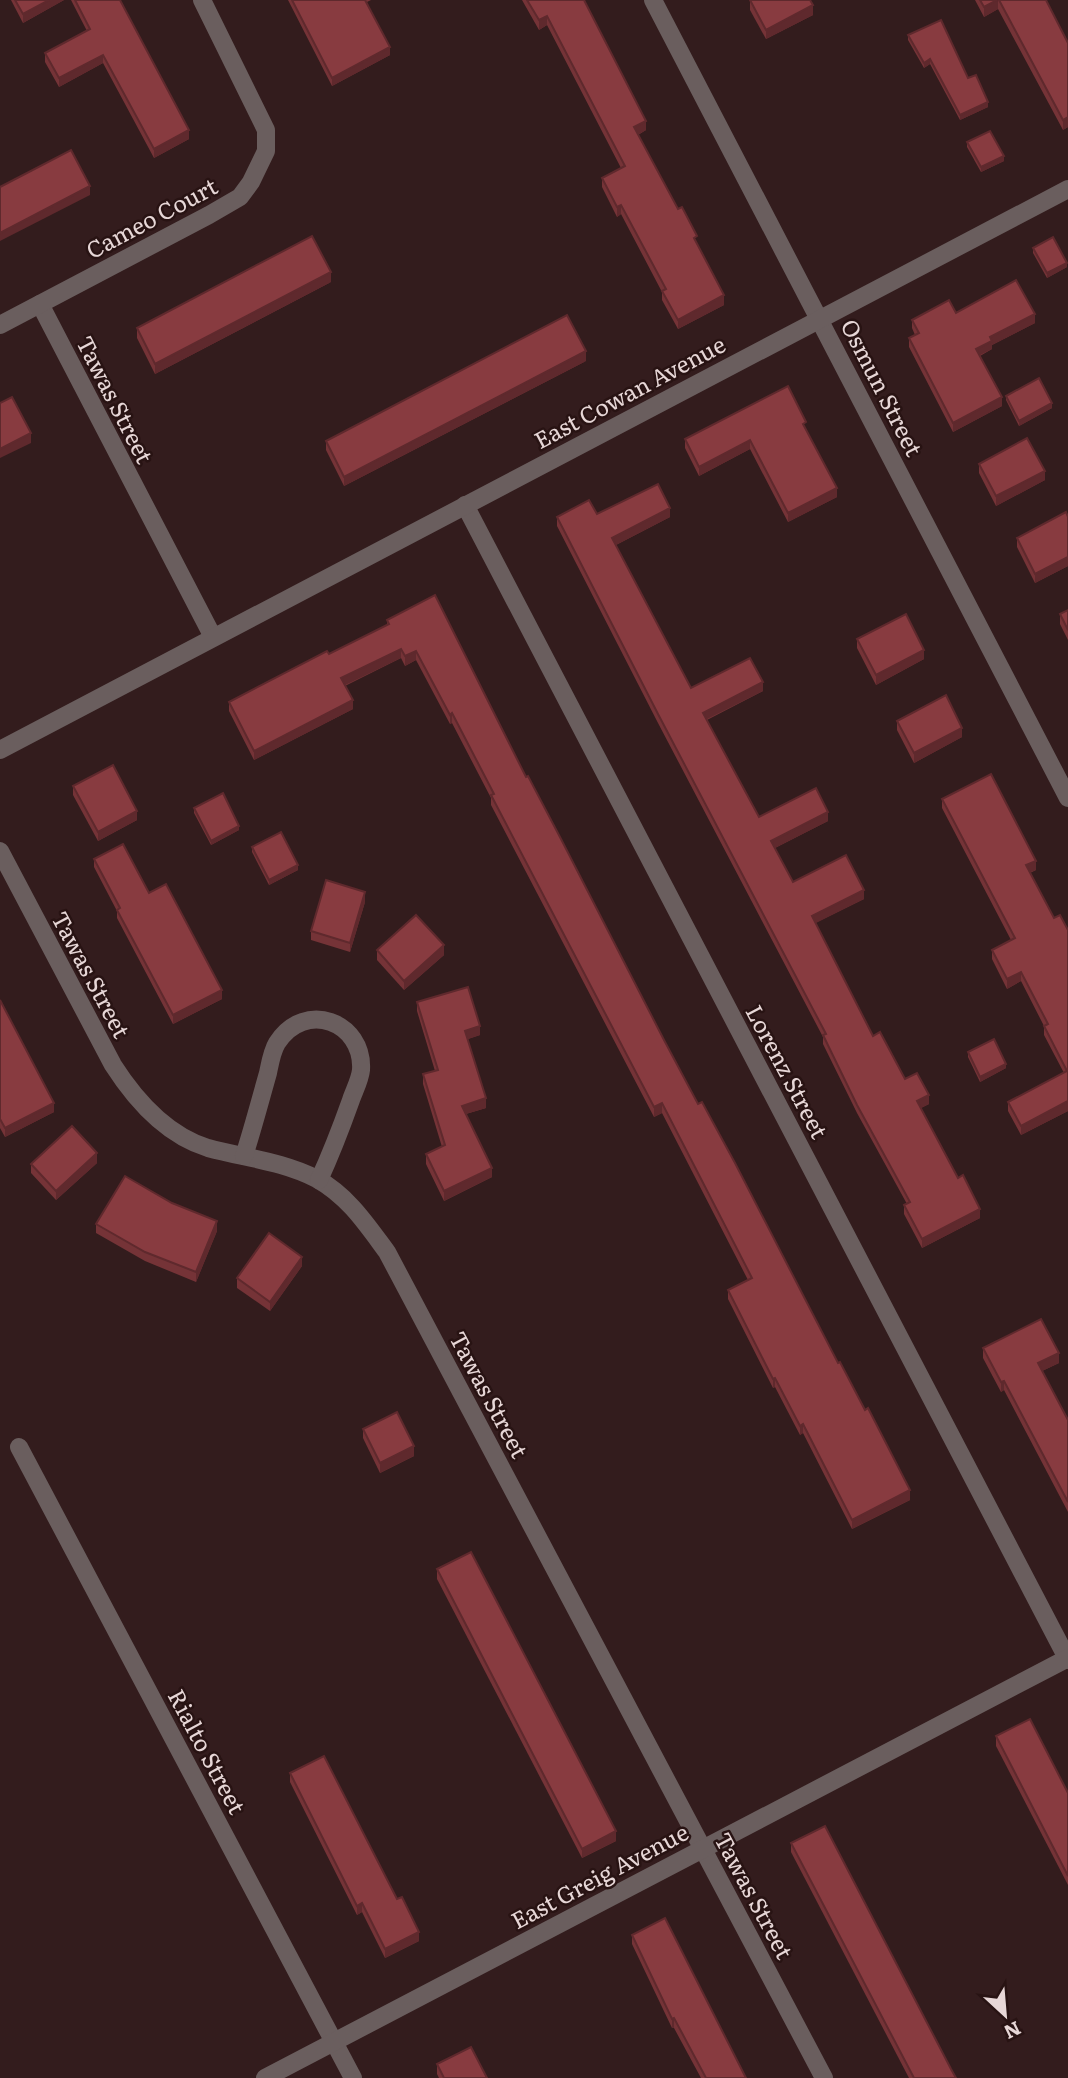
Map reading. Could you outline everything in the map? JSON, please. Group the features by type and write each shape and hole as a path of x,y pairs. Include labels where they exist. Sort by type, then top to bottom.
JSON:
{"street":[{"name":"Cameo Court","path":"0,325 219,209 240,197 251,183 266,151 266,130 202,0"},
{"name":"Osmun Street","path":"653,0 1068,798"},
{"name":"East Cowan Avenue","path":"213,637 1068,189"},
{"name":"Tawas Street","path":"40,304 213,637"},
{"name":"Lorenz Street","path":"465,505 1068,1659"},
{"path":"0,750 213,637"},
{"name":"Tawas Street","path":"0,851 113,1065 126,1086 145,1108 181,1136 209,1148 273,1162 319,1180 342,1197 362,1217 387,1252 824,2078"},
{"path":"244,1156 276,1045 288,1029 300,1022 310,1018 324,1020 336,1024 349,1034 360,1056 361,1072 333,1150 319,1180"},
{"name":"Rialto Street","path":"19,1447 353,2078"},
{"name":"East Greig Avenue","path":"265,2078 1068,1659"}],"building":[{"path":"15,0 49,0 23,14"},
{"path":"75,0 120,0 189,130 154,149 103,55 59,78 45,53 90,29"},
{"path":"292,0 365,0 390,47 332,78"},
{"path":"527,0 584,0 646,121 634,127 678,209 682,207 697,236 694,238 724,295 678,320 662,291 666,289 621,205 617,207 602,178 625,166 547,16 539,20"},
{"path":"750,0 810,0 813,5 766,30"},
{"path":"980,0 997,0 984,7"},
{"path":"999,0 1046,0 1068,43 1068,117 1063,120"},
{"path":"941,20 968,78 976,75 988,102 960,115 930,59 924,63 908,35"},
{"path":"990,131 1004,156 981,167 967,142"},
{"path":"71,150 90,186 0,233 0,187"},
{"path":"312,236 331,272 155,364 137,328"},
{"path":"1053,237 1067,263 1047,273 1033,248"},
{"path":"1016,280 1035,314 990,337 992,341 976,349 1002,397 953,423 909,338 919,333 912,320 949,300 956,313"},
{"path":"567,315 586,351 344,477 326,441"},
{"path":"1039,378 1052,403 1019,421 1006,396"},
{"path":"788,386 806,422 803,424 837,488 788,513 750,440 699,467 685,439"},
{"path":"12,397 31,433 0,449 0,403"},
{"path":"1027,438 1045,471 996,496 979,464"},
{"path":"658,484 670,508 612,538 691,688 750,658 763,682 703,713 759,817 816,788 828,812 771,841 793,882 846,855 864,890 812,916 873,1036 880,1032 905,1079 917,1073 929,1095 917,1101 958,1178 963,1175 980,1209 922,1239 904,1205 910,1202 857,1105 823,1035 826,1034 557,517 589,500 597,514"},
{"path":"1066,512 1068,557 1035,574 1017,538"},
{"path":"435,595 526,777 528,776 664,1040 698,1104 702,1102 838,1363 840,1362 865,1410 868,1408 910,1490 852,1520 803,1424 800,1426 775,1378 773,1379 728,1290 752,1278 662,1103 654,1107 491,795 494,794 452,713 450,715 416,651 405,656 401,649 341,678 353,700 254,751 229,702 327,651 329,654 389,624 387,620"},
{"path":"1068,610 1068,630 1060,614"},
{"path":"906,614 924,650 876,675 857,639"},
{"path":"946,695 962,728 914,753 897,721"},
{"path":"113,765 137,811 98,832 73,786"},
{"path":"991,774 1036,861 1026,865 1054,918 1060,915 1068,930 1068,1101 1021,1126 1008,1102 1067,1071 1044,1026 1048,1024 1021,972 1007,979 992,950 1015,938 942,799"},
{"path":"223,793 239,826 211,841 194,808"},
{"path":"281,832 298,865 269,880 252,847"},
{"path":"123,844 149,893 166,884 222,990 173,1015 117,910 120,908 94,859"},
{"path":"326,880 365,892 350,943 311,931"},
{"path":"416,915 444,945 404,981 377,950"},
{"path":"468,987 480,1026 465,1031 486,1098 462,1106 492,1168 444,1191 426,1154 445,1145 423,1074 438,1070 417,1002"},
{"path":"0,1000 54,1103 5,1128 0,1119"},
{"path":"994,1039 1006,1064 980,1077 968,1052"},
{"path":"72,1126 97,1153 56,1191 31,1164"},
{"path":"125,1176 172,1203 217,1221 196,1272 145,1252 96,1224"},
{"path":"269,1233 302,1257 270,1302 237,1278"},
{"path":"1041,1319 1059,1353 1038,1363 1068,1420 1068,1502 1004,1381 1001,1382 983,1348"},
{"path":"397,1412 414,1446 380,1463 363,1429"},
{"path":"471,1552 616,1831 582,1849 437,1569"},
{"path":"1030,1719 1068,1793 1068,1876 996,1736"},
{"path":"324,1756 397,1899 402,1897 419,1932 385,1949 362,1903 357,1906 290,1773"},
{"path":"825,1826 956,2078 914,2078 791,1843"},
{"path":"665,1918 746,2078 706,2078 674,2018 672,2019 632,1935"},
{"path":"471,2047 487,2078 444,2078 437,2064"}]}
